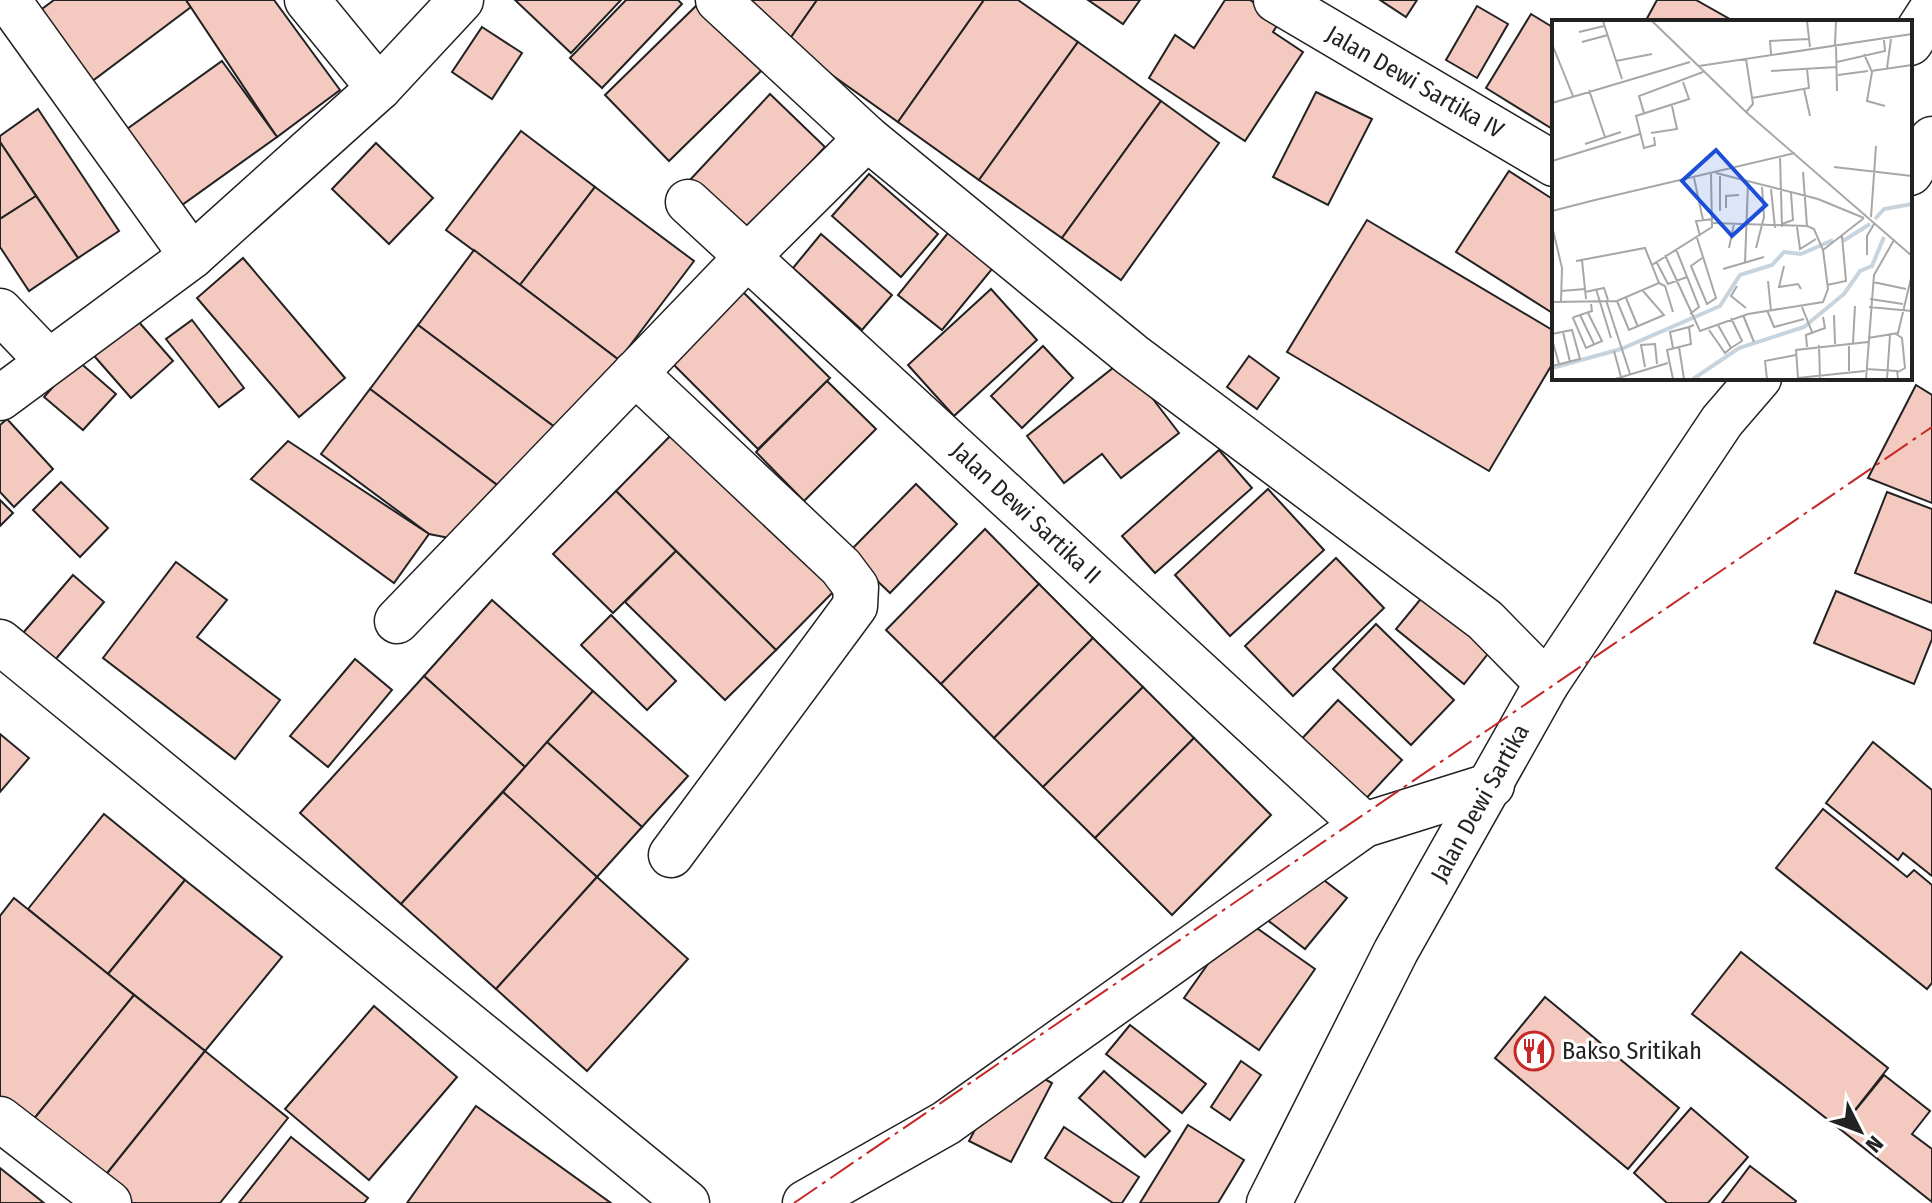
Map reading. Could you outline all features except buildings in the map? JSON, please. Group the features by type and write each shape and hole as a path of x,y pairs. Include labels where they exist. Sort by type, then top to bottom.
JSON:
{"street":[{"path":"8,0 192,256"},
{"path":"307,0 379,88"},
{"path":"0,398 192,256 379,88 461,0"},
{"path":"718,0 867,138 1132,355 1485,620 1547,683"},
{"name":"Jalan Dewi Sartika IV","path":"1276,0 1552,163"},
{"path":"1912,40 1932,9"},
{"path":"397,621 748,256 867,138"},
{"path":"1912,170 1932,139"},
{"name":"Jalan Dewi Sartika II","path":"688,202 1364,825"},
{"path":"0,311 48,361"},
{"path":"635,373 841,567 856,587 855,606 671,855"},
{"name":"Jalan Dewi Sartika","path":"1722,421 1732,380"},
{"name":"Jalan Dewi Sartika","path":"1269,1203 1396,951 1547,683 1722,421 1757,380"},
{"path":"0,642 89,718 687,1203"},
{"path":"805,1203 946,1123 1364,825 1492,785"},
{"path":"0,1119 109,1203"}],"power":[{"path":"794,1203 1932,427"}],"place":[{"name":"Bakso Sritikah","path":"1534,1051"}]}
